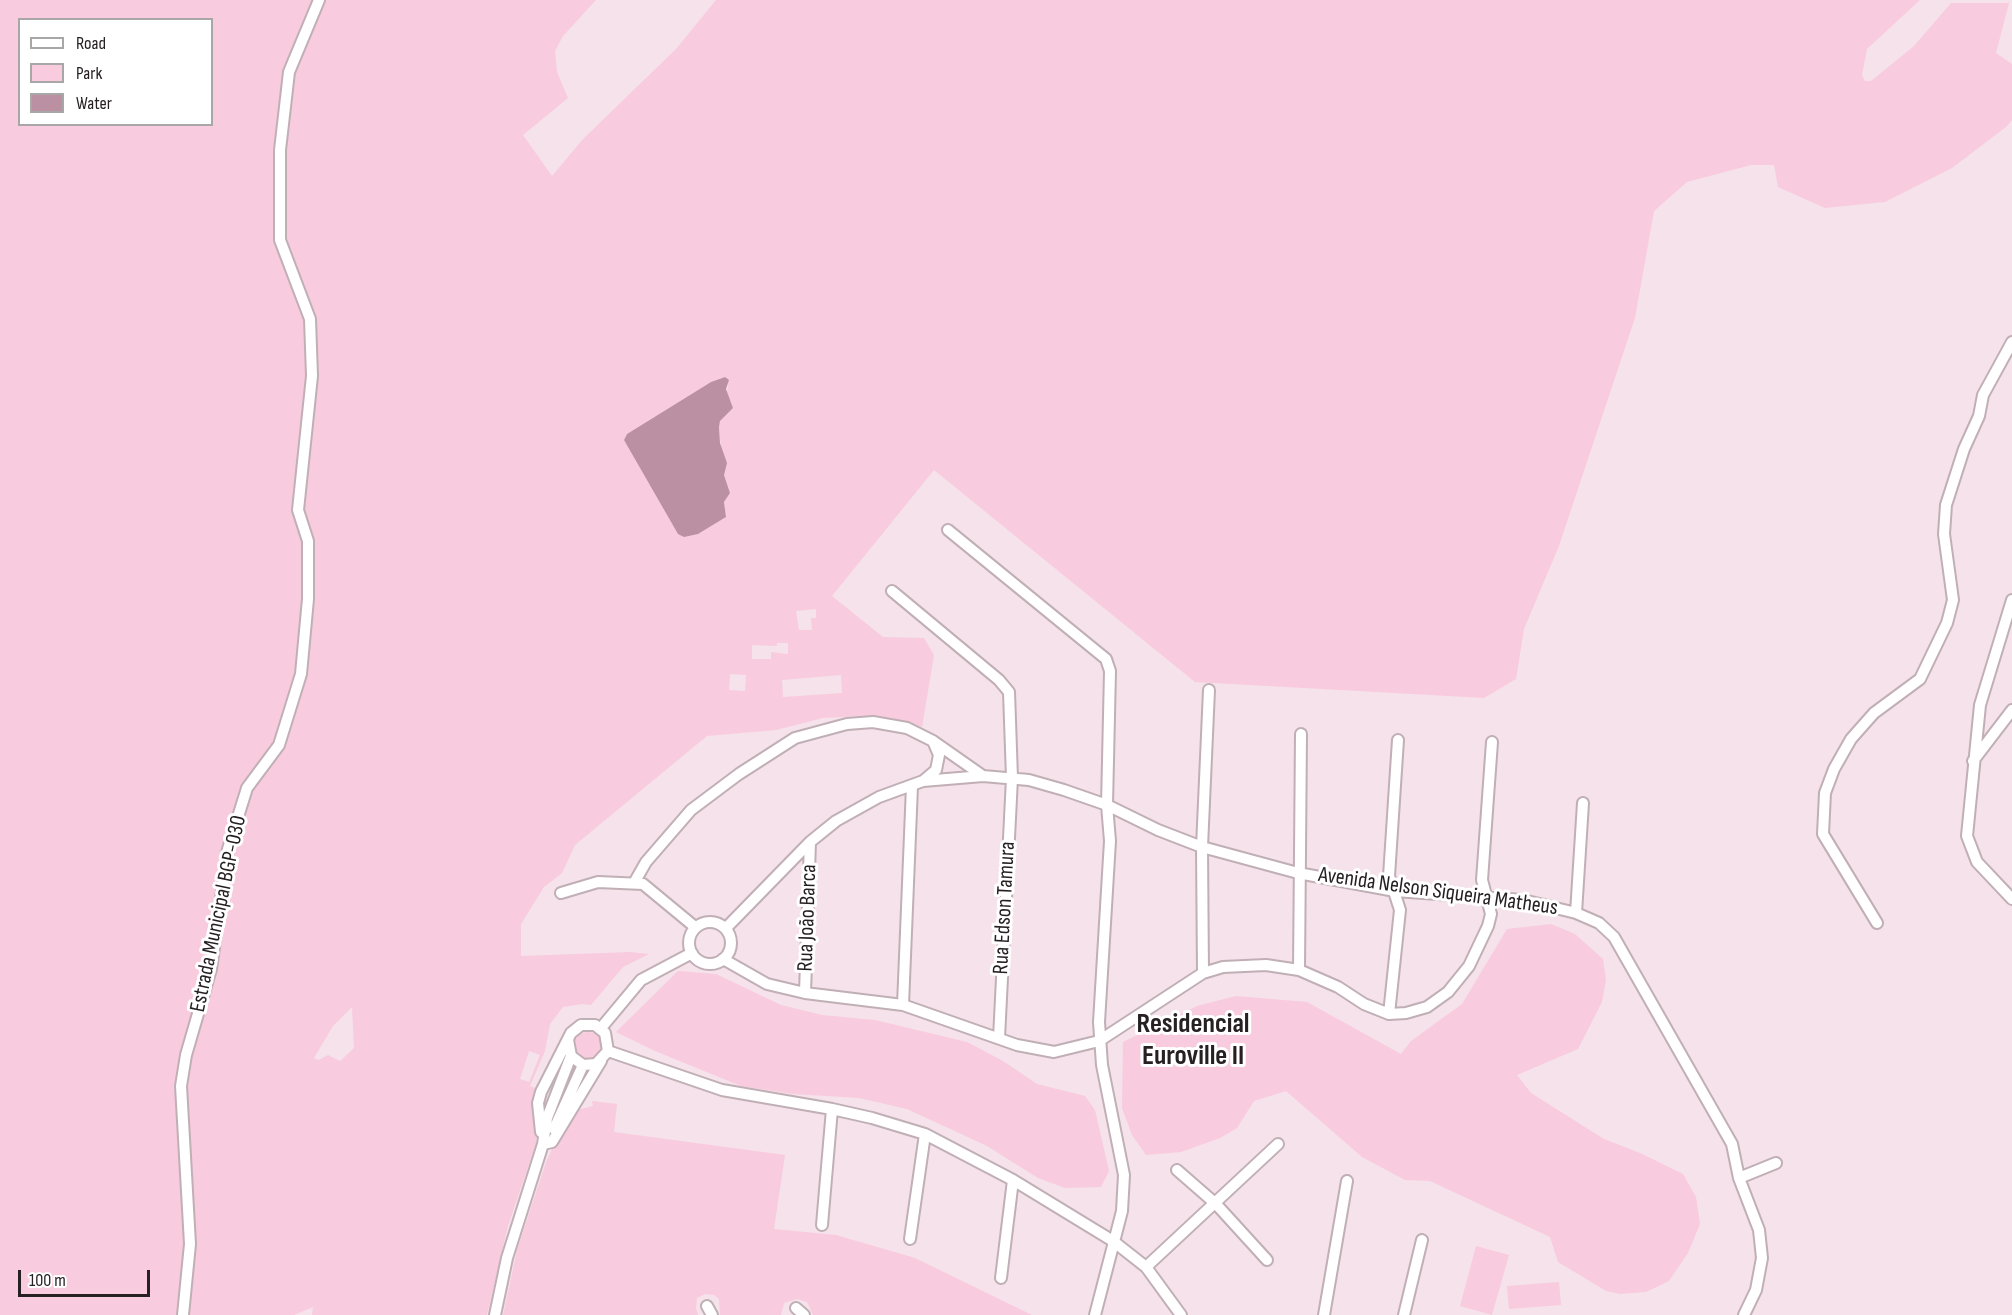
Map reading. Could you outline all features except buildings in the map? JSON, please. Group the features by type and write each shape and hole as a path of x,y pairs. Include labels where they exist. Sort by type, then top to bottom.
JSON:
{"street":[{"name":"Estrada Municipal BGP-030","path":"183,1315 190,1244 181,1086 186,1055 211,969 219,902 231,839 247,788 279,745 301,674 308,599 308,541 298,510 312,390 311,331 306,305 280,240 280,150 289,72 319,0"},
{"path":"1877,923 1823,834 1826,794 1834,769 1851,739 1874,713 1920,679 1947,623 1953,600 1944,534 1946,504 1961,458 1979,416 1983,395 2012,342"},
{"path":"948,530 1106,659 1110,671 1107,805 1110,841 1099,1041 1124,1174 1122,1211 1095,1315"},
{"name":"Rua Edson Tamura","path":"892,591 999,680 1009,692 1012,778 999,1038"},
{"path":"2012,600 1980,705 1967,836 1977,862 2012,899"},
{"path":"1203,973 1202,847 1209,690"},
{"path":"1973,761 2012,710"},
{"path":"634,883 646,862 691,810 739,774 795,738 847,724 873,722 907,728 933,741 983,776"},
{"path":"1299,970 1298,873 1301,735"},
{"path":"1389,1014 1400,910 1389,876 1398,740"},
{"path":"923,781 936,770 939,755 933,741"},
{"path":"723,960 767,984 806,993 903,1005 1017,1046 1054,1052 1099,1041 1203,973 1223,967 1266,964 1299,970 1338,987 1364,1004 1389,1014 1406,1013 1427,1007 1448,992 1469,966 1488,927 1491,914 1482,880 1492,742"},
{"name":"Avenida Nelson Siqueira Matheus","path":"726,928 810,842 836,821 879,797 923,781 983,776 1012,778 1064,790 1107,805 1202,847 1298,873 1395,891 1523,900 1576,913 1599,923 1614,937 1732,1144 1739,1179 1759,1230 1762,1258 1756,1290 1744,1315"},
{"path":"903,1005 912,786"},
{"path":"1576,913 1583,803"},
{"name":"Rua João Barca","path":"806,993 810,842"},
{"path":"561,893 598,882 643,884 695,927"},
{"path":"707,922 726,928 731,940 731,948 723,960 710,964 702,962 692,953 689,942 695,927 707,922"},
{"path":"601,1028 641,980 692,953"},
{"path":"495,1315 510,1247 543,1144 541,1092 575,1028 581,1025 595,1025 601,1028 608,1039 608,1051 552,1142 543,1144"},
{"path":"543,1144 554,1129 574,1061 568,1040"},
{"path":"608,1051 722,1090 832,1109 926,1134 1013,1180 1113,1241 1146,1267 1181,1315"},
{"path":"543,1117 574,1061"},
{"path":"554,1067 574,1061 601,1061"},
{"path":"822,1225 832,1109"},
{"path":"543,1117 553,1123 554,1129"},
{"path":"910,1239 926,1134"},
{"path":"1146,1267 1278,1144"},
{"path":"1739,1179 1776,1163"},
{"path":"1177,1170 1216,1204 1267,1260"},
{"path":"1001,1278 1013,1180"},
{"path":"1325,1315 1347,1181"},
{"path":"1404,1315 1422,1240"}],"green space":[{"path":"0,0 596,0 563,36 555,51 557,72 568,98 523,135 552,176 583,139 676,49 716,0 1920,0 1867,49 1862,75 1865,81 1871,81 1914,46 1951,3 2009,3 1996,53 2012,64 2012,120 1952,168 1885,202 1825,208 1778,187 1774,165 1751,165 1687,182 1654,211 1635,318 1559,546 1524,629 1516,679 1484,698 1195,682 934,470 832,596 883,637 924,638 934,655 922,727 889,718 863,716 823,718 776,730 707,736 575,845 562,873 544,887 521,924 521,956 630,952 649,954 623,967 591,1005 563,1007 550,1024 545,1051 530,1086 535,1088 537,1084 540,1085 536,1144 508,1226 487,1315 312,1315 313,1307 294,1315 0,1315","holes":["725,377 728,385 727,393 733,408 720,421 719,427 724,475 730,493 724,502 726,517 698,534 624,440 627,434 711,382","816,609 816,618 811,618 812,630 799,630 796,611","777,643 788,643 788,654 771,652 771,659 752,659 752,645 777,646","730,674 746,675 745,691 729,690","841,675 842,693 783,697 782,680","352,1007 354,1048 340,1061 328,1055 319,1060 314,1058 333,1026","529,1051 540,1055 529,1082 520,1079"]},
{"path":"1551,924 1575,934 1603,959 1606,980 1602,1002 1578,1049 1517,1075 1531,1093 1604,1139 1683,1174 1696,1197 1700,1224 1688,1253 1669,1281 1646,1292 1620,1294 1606,1291 1558,1262 1550,1237 1430,1181 1405,1180 1362,1157 1286,1091 1254,1101 1237,1128 1220,1138 1181,1152 1146,1155 1132,1135 1122,1108 1123,1042 1197,1006 1236,996 1307,1002 1401,1054 1411,1041 1462,1004 1507,929"},
{"path":"678,971 716,974 781,1005 822,1015 875,1020 967,1042 1003,1061 1037,1084 1085,1096 1095,1110 1109,1171 1101,1187 1065,1188 1038,1178 987,1146 907,1109 859,1098 793,1094 741,1086 655,1051 616,1032"},
{"path":"588,1032 598,1036 602,1046 598,1056 588,1060 578,1056 574,1046 578,1036"},
{"path":"592,1101 617,1104 614,1132 785,1155 774,1229 836,1235 915,1258 1032,1315 813,1315 807,1302 797,1299 784,1303 781,1315 720,1315 719,1299 714,1295 705,1294 697,1298 698,1315 503,1315 517,1250 546,1162 554,1145 577,1110 593,1106"},
{"path":"1476,1246 1509,1255 1492,1315 1460,1306"},
{"path":"1559,1282 1561,1305 1509,1309 1507,1286"}],"water":[{"path":"725,377 729,380 726,389 733,408 720,421 719,427 720,443 727,463 724,475 730,493 724,502 726,517 698,534 684,537 678,534 624,440 627,434 711,382"}],"district":[{"name":"Residencial Euroville II","path":"1193,1041"}]}
